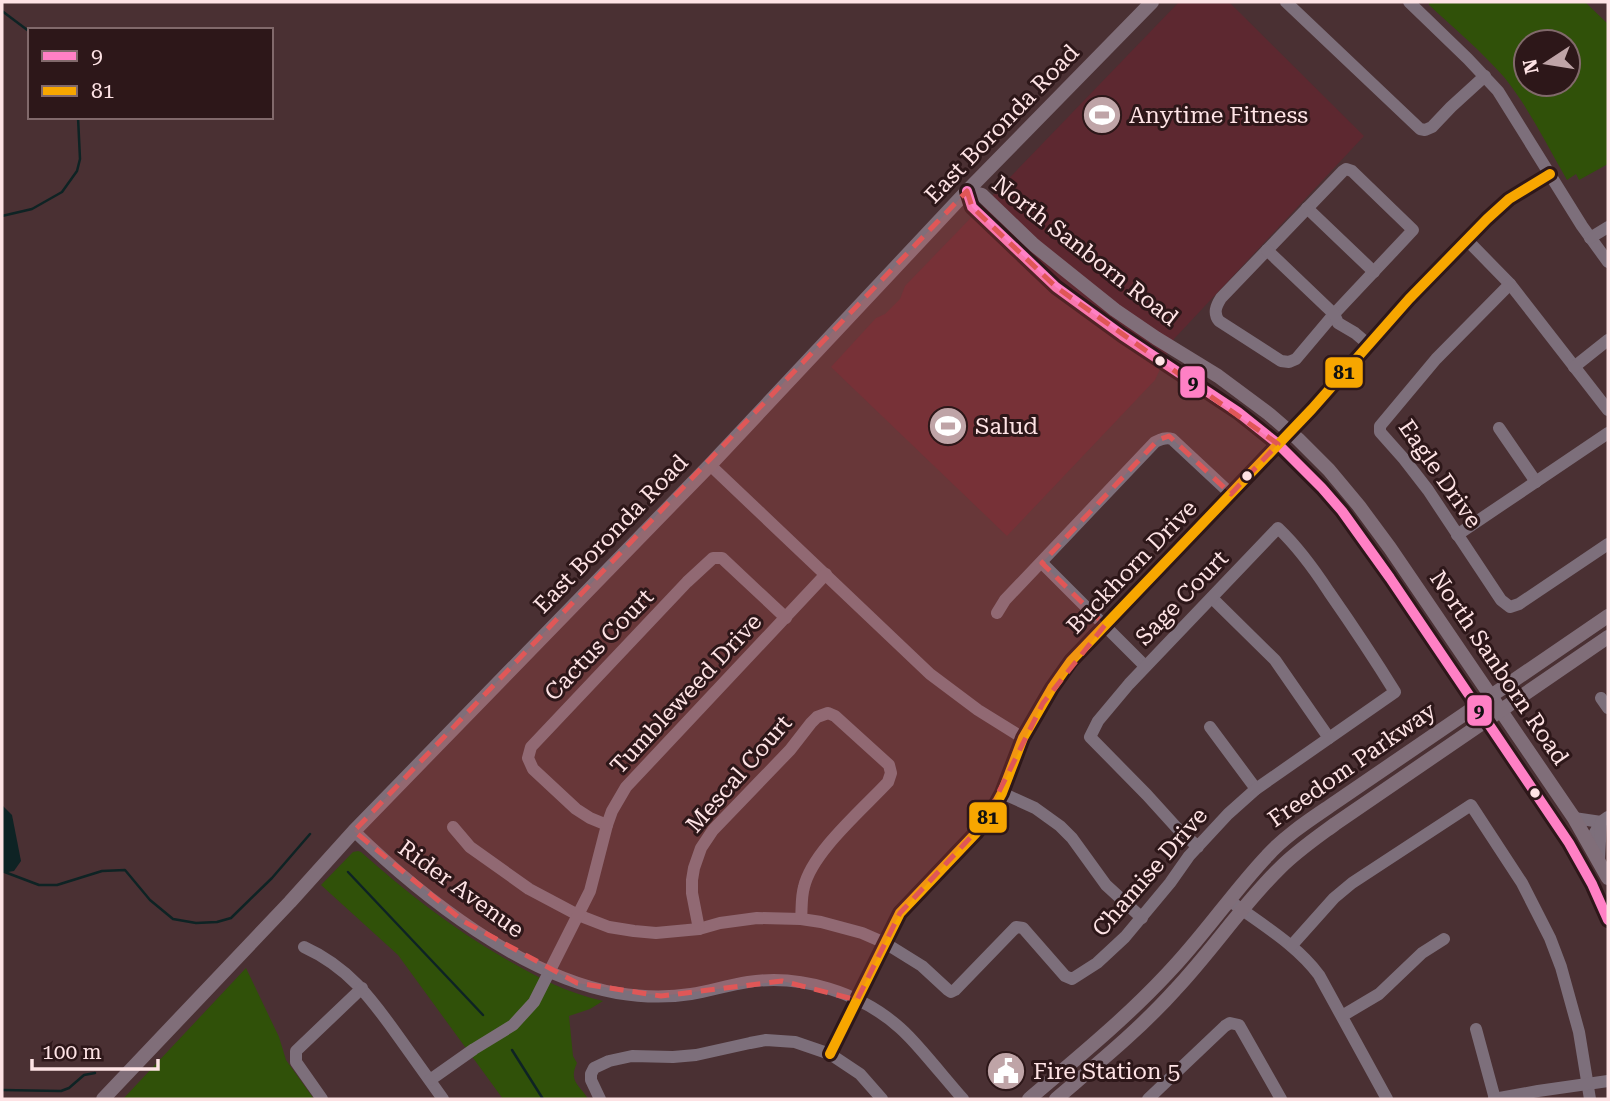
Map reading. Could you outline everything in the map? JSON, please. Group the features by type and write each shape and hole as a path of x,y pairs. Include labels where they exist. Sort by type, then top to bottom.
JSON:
{"main road":[{"name":"East Boronda Road","path":"103,1099 354,831 710,465 967,191 1152,2"},
{"name":"North Sanborn Road","path":"967,191 982,195 1034,245 1115,310 1244,394 1290,432 1329,470 1373,524 1501,710 1574,818 1608,878"},
{"name":"North Sanborn Road","path":"967,191 972,207 1056,286 1122,335 1231,407 1278,444 1322,488 1342,511 1569,843 1608,920"},
{"name":"Freedom Parkway","path":"1029,1099 1169,972 1269,854 1294,832 1608,616"},
{"name":"Freedom Parkway","path":"1056,1099 1120,1044 1174,992 1281,867 1307,845 1608,638"}],"street":[{"path":"1409,2 1485,76 1509,106 1590,238 1608,262"},
{"path":"1290,3 1420,129 1432,127 1485,76"},
{"path":"1345,170 1352,171 1360,178 1413,230 1296,359 1287,362 1281,361 1219,321 1215,312 1218,303 1267,250 1345,170"},
{"name":"Buckhorn Drive","path":"830,1054 900,913 984,824 1002,793 1023,738 1061,674 1327,393 1409,299 1509,199 1550,174"},
{"path":"1307,208 1374,272"},
{"path":"1590,238 1608,227"},
{"path":"1467,240 1510,284 1608,410"},
{"path":"1267,250 1334,314 1344,316 1355,333 1368,344"},
{"name":"Eagle Drive","path":"1510,284 1423,374 1380,428 1382,434 1422,482 1501,600 1510,607 1519,604 1608,544"},
{"path":"1574,367 1608,340"},
{"path":"1499,428 1536,482"},
{"path":"1457,535 1608,433"},
{"path":"997,613 1002,603 1155,442 1172,439 1231,494"},
{"path":"710,465 930,674 978,710 1023,738"},
{"name":"Sage Court","path":"1198,847 1176,828 1090,737 1108,707 1278,528 1313,569 1395,692"},
{"name":"Cactus Court","path":"607,825 576,809 533,769 528,758 531,747 713,558 722,558 786,618"},
{"path":"1042,562 1145,666"},
{"name":"Tumbleweed Drive","path":"430,1080 513,1025 534,1002 590,891 607,825 619,799 636,775 826,574"},
{"path":"1212,598 1275,660 1329,738"},
{"name":"Chamise Drive","path":"885,943 922,966 951,992 1016,927 1023,928 1065,976 1072,979 1077,977 1110,953 1228,814 1256,789 1395,692"},
{"name":"Mescal Court","path":"699,929 692,880 701,848 713,830 790,750 811,723 817,717 828,713 835,716 889,765 891,773 888,782 815,861 803,888 801,919"},
{"path":"1210,727 1256,789"},
{"path":"1002,793 1035,808 1059,826 1072,838 1106,885 1142,918"},
{"path":"1292,945 1334,898 1352,883 1471,805 1522,883 1550,938 1579,1032 1590,1099"},
{"path":"1574,818 1605,819"},
{"path":"1589,843 1605,819"},
{"path":"1599,860 1605,819"},
{"path":"453,827 470,847 529,889 578,915 608,927 656,933 699,929 757,918 801,919 862,933 885,943"},
{"name":"Rider Avenue","path":"354,831 404,877 456,917 496,943 550,972 590,987 634,995 690,994 767,981 815,985 857,1000 902,1029 963,1099"},
{"path":"1229,900 1292,945 1319,975 1387,1099"},
{"path":"1342,1016 1380,994 1422,953 1444,939"},
{"path":"304,947 334,963 362,988 443,1099"},
{"path":"322,1099 296,1062 296,1051 362,988"},
{"path":"1148,1099 1230,1023 1239,1025 1281,1099"},
{"path":"1476,1029 1495,1099 1608,1081"},
{"path":"600,1099 591,1080 592,1071 609,1061 625,1057 684,1056 766,1040 795,1042 830,1054 860,1074 882,1099"}],"highlighted area":[{"path":"967,191 972,207 1056,287 1278,444 1231,494 1169,436 1158,440 1042,563 1105,625 1043,703 983,824 900,913 857,1000 782,981 661,996 577,983 463,921 354,831"}],"shaded area":[{"path":"1179,2 1229,2 1364,136 1174,339 1155,380 1007,536 831,367 876,318 885,314 900,299 905,286"}],"green space":[{"path":"1429,2 1585,2 1608,24 1608,164 1579,180 1576,174 1567,180 1519,98 1582,98 1582,28 1512,28 1512,88 1477,49 1429,5"},
{"path":"358,851 430,909 485,946 552,984 603,1001 569,1016 573,1056 577,1063 574,1079 588,1099 503,1099 398,955 321,885 353,852"},
{"path":"246,968 279,1037 286,1060 314,1099 123,1099"}],"water":[{"path":"2,805 12,815 21,861 14,871 2,873"}],"waterway":[{"path":"2,11 28,30"},
{"path":"2,216 32,209 62,192 77,171 80,159 78,119"},
{"path":"2,871 39,885 57,885 102,871 125,870 150,900 173,919 196,923 217,922 231,918 272,878 310,834"},
{"path":"348,872 483,1015"},
{"path":"512,1050 543,1099"},
{"path":"2,1090 61,1091 69,1088 84,1075 95,1073"}],"transit line":[{"name":"81","path":"830,1054 900,913 990,815 1002,793 1023,738 1071,661 1312,409 1409,299 1487,219 1509,199 1550,174"},
{"name":"9","path":"967,191 972,207 1056,287 1122,335 1238,412 1278,444 1322,488 1390,578 1569,843 1608,920"}],"place":[{"name":"Anytime Fitness","path":"1102,115"},
{"name":"Salud","path":"948,426"},
{"name":"Fire Station 5","path":"1006,1071"}]}
